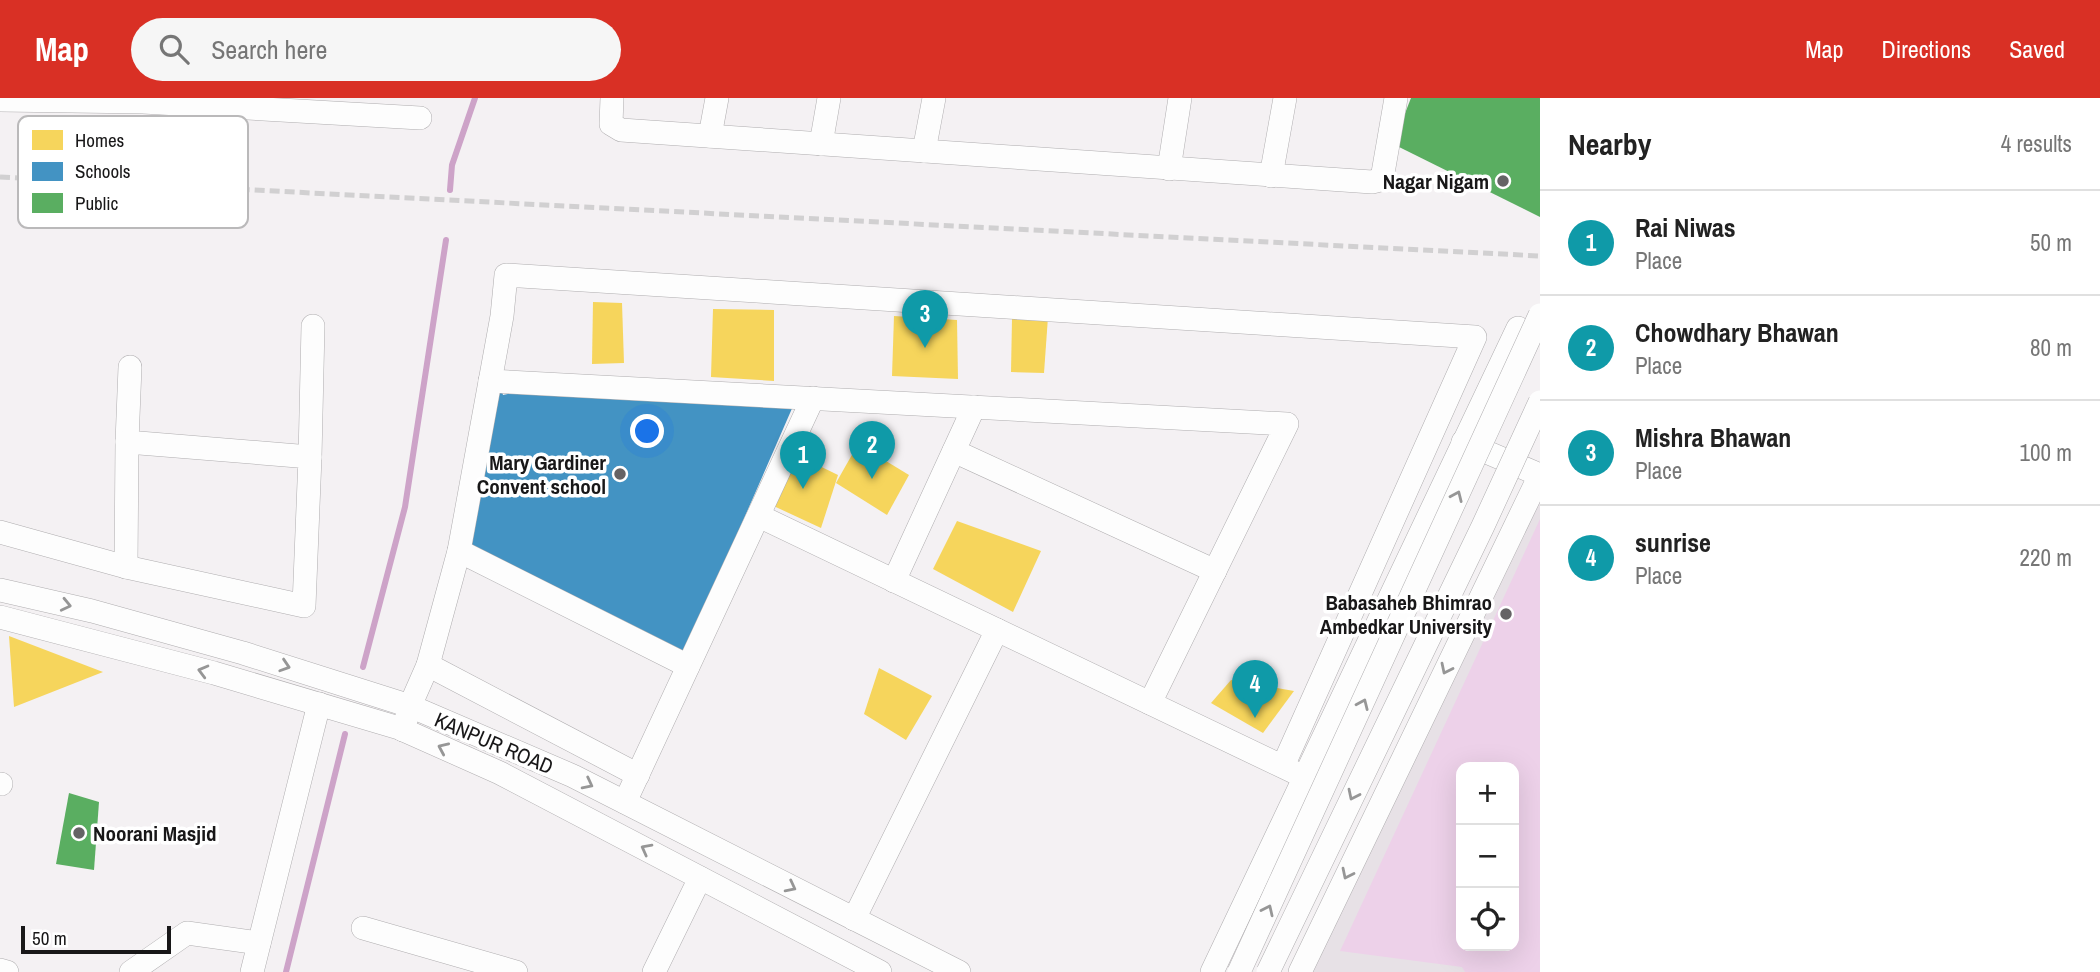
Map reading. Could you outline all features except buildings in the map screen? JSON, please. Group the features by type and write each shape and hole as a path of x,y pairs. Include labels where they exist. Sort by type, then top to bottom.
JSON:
{"street":[{"path":"612,98 611,124 621,130 1372,182 1380,180 1383,173 1396,98"},
{"path":"710,136 718,98"},
{"path":"821,144 829,98"},
{"path":"924,151 934,98"},
{"path":"1170,169 1180,98"},
{"path":"1271,176 1285,98"},
{"path":"0,100 251,103 420,118"},
{"path":"403,730 428,665 459,551 502,316 506,275 1475,337 1212,972"},
{"path":"1239,972 1540,315"},
{"path":"0,532 126,567 304,606 313,326"},
{"path":"1293,771 1463,442 1518,328"},
{"path":"126,567 130,367"},
{"path":"490,381 1287,424 1150,703"},
{"path":"625,803 813,398"},
{"path":"1268,972 1540,402"},
{"path":"894,581 974,407"},
{"path":"127,442 310,457"},
{"path":"1300,972 1540,475 1463,442"},
{"path":"954,451 1215,571"},
{"path":"759,516 1293,771"},
{"path":"459,551 688,666"},
{"name":"KANPUR ROAD","path":"0,590 92,611 243,653 410,706 573,776 959,972"},
{"path":"0,617 319,704 403,730 500,773 880,972"},
{"path":"854,919 997,630"},
{"path":"428,665 638,775"},
{"path":"252,972 319,704"},
{"path":"677,866 692,836"},
{"path":"654,972 699,878"},
{"path":"363,928 516,972"},
{"path":"131,972 187,933 259,943"},
{"path":"0,970 8,972"}],"shaded area":[{"name":"Babasaheb Bhimrao Ambedkar University","path":"1540,462 1540,972 1310,972"},
{"name":"Babasaheb Bhimrao Ambedkar University","path":"1540,519 1540,972 1465,972 1462,967 1340,951"}],"waterway":[{"path":"450,190 452,165 475,98"},
{"path":"363,667 405,507 446,240"},
{"path":"286,972 345,734"}],"railway":[{"path":"0,177 18,178"},
{"path":"248,190 1540,256"}],"place":[{"name":"Nagar Nigam","path":"1503,181"},
{"name":"Mishra Bhawan","path":"925,348"},
{"name":"Mary Gardiner Convent school","path":"620,474"},
{"name":"Chowdhary Bhawan","path":"872,479"},
{"name":"Rai Niwas","path":"803,489"},
{"name":"Babasaheb Bhimrao Ambedkar University","path":"1506,614"},
{"name":"sunrise","path":"1255,718"},
{"name":"Noorani Masjid","path":"79,833"}]}
